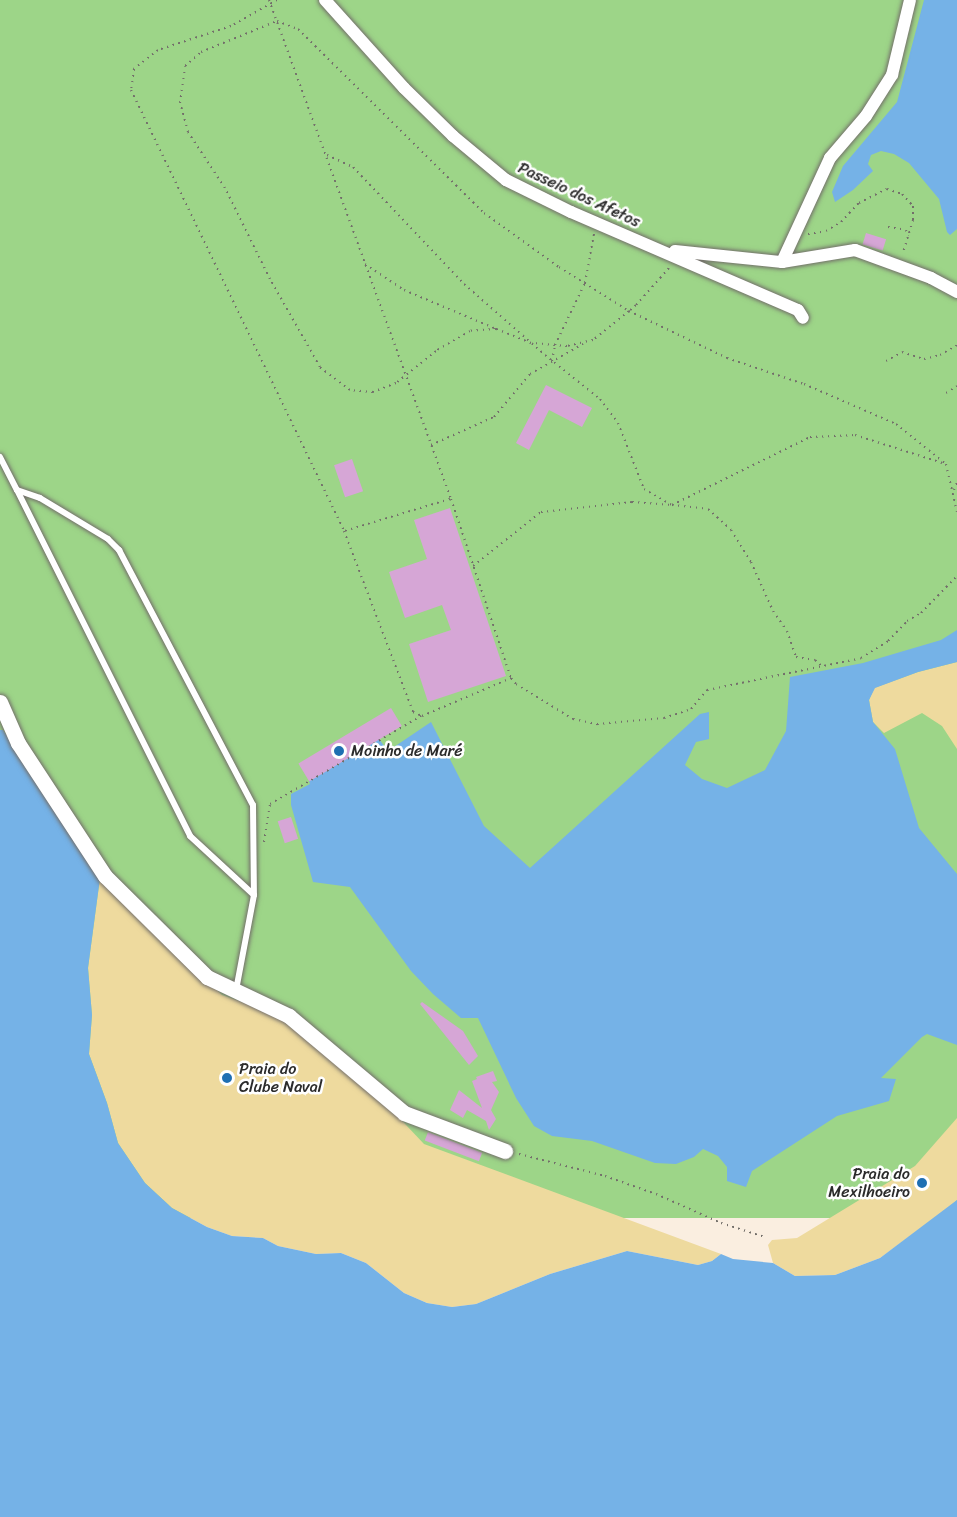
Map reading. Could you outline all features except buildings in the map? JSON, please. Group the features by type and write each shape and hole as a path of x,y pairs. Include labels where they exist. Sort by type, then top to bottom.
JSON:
{"street":[{"name":"Passeio dos Afetos","path":"325,0 404,88 453,136 506,180 798,310 803,318"},
{"path":"782,262 830,158 866,116 892,75 910,0"},
{"path":"662,250 782,262 855,250 931,278 957,292"},
{"path":"0,702 18,743 105,876 207,977 289,1016 404,1113 505,1150"}],"lane":[{"path":"0,457 190,836 254,895"},
{"path":"17,490 40,498 108,539 119,550 253,805 254,895 236,991"}],"path":[{"path":"269,0 451,499 511,678 566,716 597,724 664,718 691,709 707,690 861,658 888,641 907,621 921,613 957,576"},
{"path":"278,0 231,26 158,50 134,69 131,90 344,531 413,712 422,716"},
{"path":"496,329 470,331 436,351 396,383 373,392 350,390 320,367 270,279 225,188 188,132 180,103 185,66 201,52 277,21 298,29 484,213 629,311 727,358 804,384 896,424 946,464 954,490 957,512"},
{"path":"326,155 353,167 464,284 552,361 600,399 618,423 644,489 672,506"},
{"path":"794,237 826,231 841,222 859,203 887,189 903,194 913,206 909,237 898,265"},
{"path":"552,361 555,345 585,283 596,222"},
{"path":"888,227 906,230 909,237"},
{"path":"365,264 404,290 496,329 531,343 567,346 594,340 629,311 678,257"},
{"path":"431,445 494,417 530,374 585,342"},
{"path":"886,362 902,352 924,358 940,355 957,345"},
{"path":"946,393 957,386"},
{"path":"672,506 810,437 855,435 946,464"},
{"path":"954,490 957,482"},
{"path":"344,531 451,499"},
{"path":"473,566 541,512 632,501 708,509 730,530 751,562 773,611 787,631 796,657 815,660 822,666"},
{"path":"262,850 270,804 422,716 511,678"},
{"path":"505,1150 605,1176 656,1194 721,1223 765,1237"}],"green space":[{"path":"0,0 957,0 957,1218 0,1218"}],"sand":[{"path":"957,662 957,749 942,726 922,713 884,733 873,722 869,700 874,688 918,672"},
{"name":"Praia do Clube Naval","path":"100,878 222,995 281,1016 390,1108 424,1144 721,1254 712,1261 698,1265 627,1251 550,1274 476,1304 452,1307 427,1303 404,1293 366,1263 341,1253 316,1254 278,1246 263,1238 232,1236 207,1227 172,1208 145,1183 118,1143 107,1103 89,1054 92,1015 88,968"},
{"name":"Praia do Mexilhoeiro","path":"957,1118 957,1200 947,1209 880,1258 835,1275 795,1276 773,1263 768,1245 772,1240 797,1238 915,1166"}],"water":[{"path":"924,0 957,0 957,229 950,235 947,232 939,199 909,163 894,154 881,151 871,155 868,164 873,171 853,190 835,202 832,192 843,166 897,102"},
{"path":"957,630 957,662 918,672 875,688 869,700 873,722 895,749 919,828 957,874 957,1045 927,1034 922,1037 881,1078 896,1079 889,1101 837,1116 752,1171 746,1187 727,1181 727,1167 718,1156 703,1149 694,1157 676,1164 655,1163 592,1141 552,1136 534,1126 516,1098 478,1018 461,1018 433,994 411,971 350,887 313,882 291,805 291,794 379,739 388,751 431,722 484,826 530,868 700,714 709,712 709,739 696,742 685,765 702,779 727,788 765,770 786,731 790,677 863,663 941,640"},
{"path":"0,730 3,730 100,878 88,968 92,1015 89,1054 107,1103 118,1143 145,1183 172,1208 207,1227 232,1236 263,1238 278,1246 316,1254 341,1253 366,1263 404,1293 427,1303 452,1307 476,1304 550,1274 627,1251 698,1265 712,1261 721,1254 733,1259 773,1263 795,1276 835,1275 880,1258 957,1200 957,1517 0,1517"}],"place":[{"name":"Moinho de Maré","path":"339,751"},
{"name":"Praia do Clube Naval","path":"227,1078"},
{"name":"Praia do Mexilhoeiro","path":"922,1183"}]}
